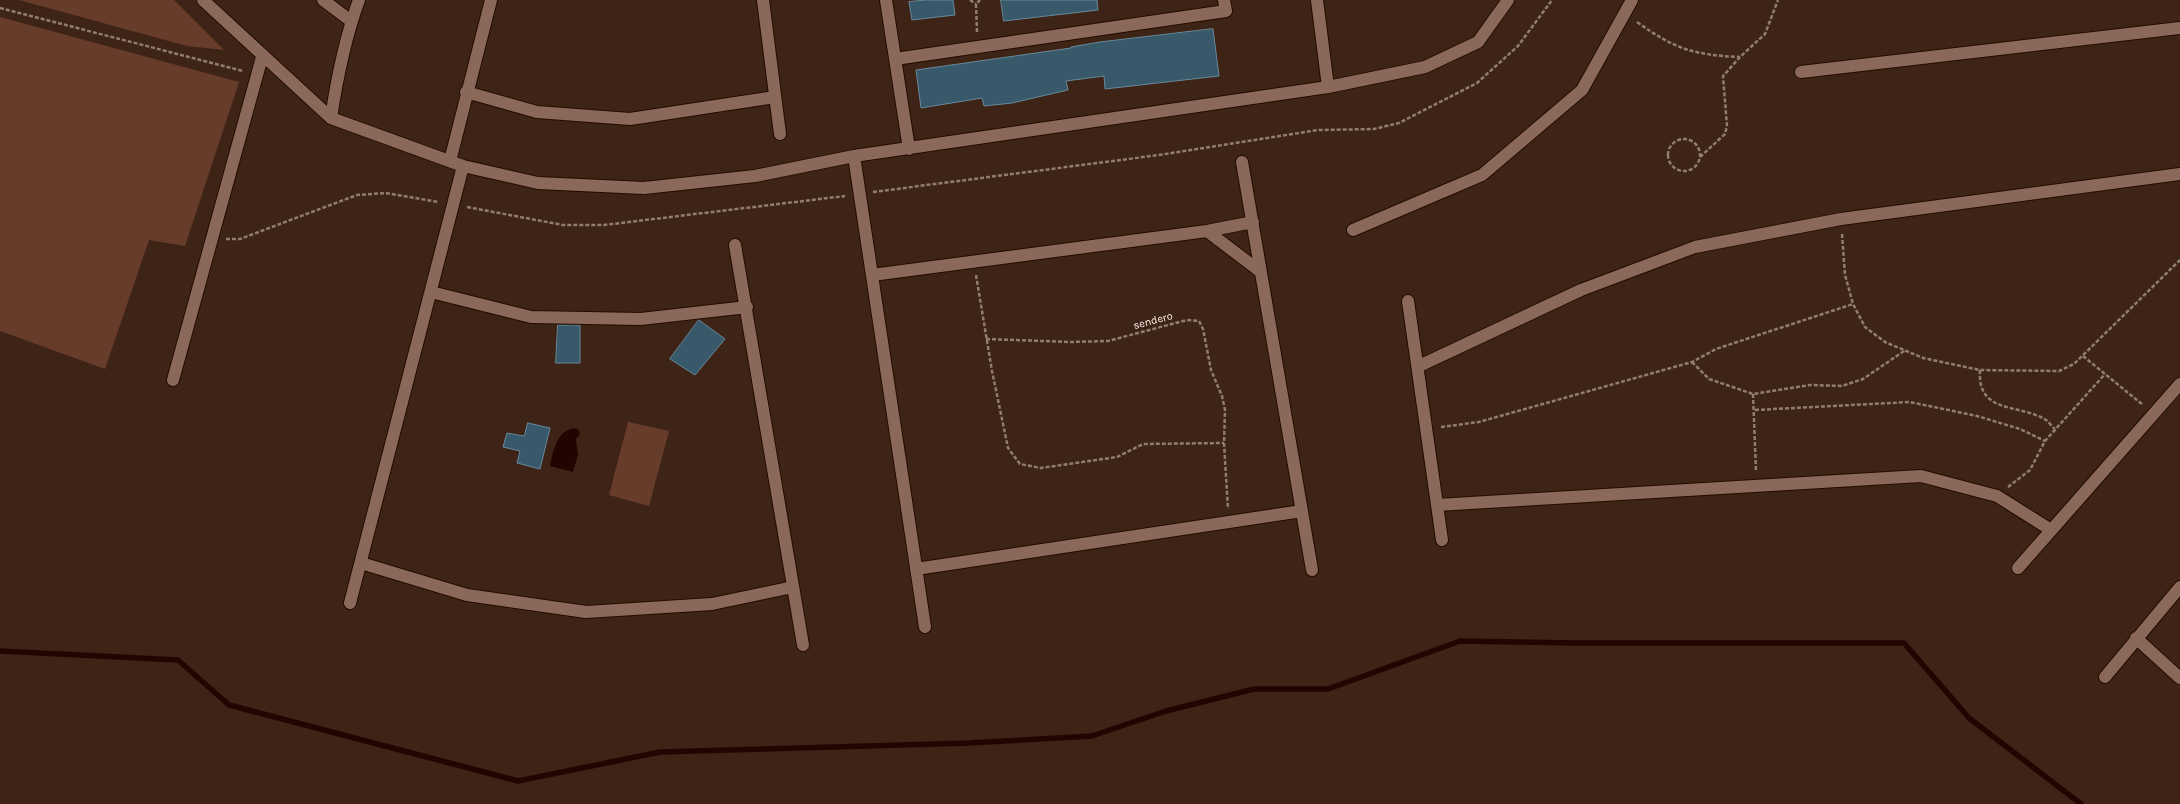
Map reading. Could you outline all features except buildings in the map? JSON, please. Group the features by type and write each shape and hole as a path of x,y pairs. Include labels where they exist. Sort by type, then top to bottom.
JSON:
{"street":[{"path":"202,0 262,57 331,118 463,166 538,183 644,188 755,176 854,156 1328,87 1425,67 1478,42 1508,0"},
{"path":"323,0 351,21"},
{"path":"331,118 337,82 351,21 359,0"},
{"path":"450,161 466,92 491,0"},
{"path":"763,0 780,134"},
{"path":"886,0 909,149"},
{"path":"895,59 1226,12 1224,0"},
{"path":"1317,0 1328,87"},
{"path":"1353,230 1482,175 1582,90 1632,0"},
{"path":"1801,72 2180,28"},
{"path":"173,380 262,57"},
{"path":"466,92 537,112 630,119 775,97"},
{"path":"854,156 925,627"},
{"path":"1242,162 1312,570"},
{"path":"350,603 463,166"},
{"path":"1419,366 1581,290 1696,247 1841,219 2180,174"},
{"path":"872,275 1207,231 1253,222"},
{"path":"1207,231 1261,272"},
{"path":"736,245 803,645"},
{"path":"431,292 531,317 641,319 747,307"},
{"path":"1408,301 1419,366 1426,429 1442,540"},
{"path":"2018,568 2180,384"},
{"path":"1437,505 1757,484 1921,476 1997,496 2051,530"},
{"path":"916,569 1302,511"},
{"path":"361,563 467,595 586,612 712,604 793,587"},
{"path":"2105,677 2180,587"},
{"path":"2136,638 2180,678"}],"path":[{"path":"970,0 976,4"},
{"path":"978,47 976,4 980,0"},
{"path":"212,239 240,239 356,195 386,193 414,196 453,205 563,225 604,225 860,194 1159,155 1318,130 1374,129 1399,123 1478,83 1518,46 1552,0"},
{"path":"1700,157 1699,148 1692,141 1684,138 1675,141 1669,148 1668,157 1672,166 1679,170 1689,170 1696,165 1700,157 1725,134 1727,126 1722,76 1765,34 1778,0"},
{"path":"0,8 257,75"},
{"path":"1625,14 1678,48 1709,56 1740,58"},
{"path":"1841,219 1845,275 1853,304 1865,327 1885,342 1904,352 1923,358 1980,370 2059,371 2074,364 2180,260"},
{"path":"974,261 986,339 1008,448 1020,464 1041,468 1117,457 1143,444 1224,443"},
{"path":"1426,429 1479,422 1692,362 1716,349 1853,304"},
{"name":"sendero","path":"986,339 1071,342 1108,341 1187,320 1199,321 1203,329 1211,370 1222,396 1225,410 1224,443 1228,522"},
{"path":"1692,362 1709,379 1753,394 1810,385 1842,386 1863,379 1904,352"},
{"path":"2083,356 2153,414"},
{"path":"1980,370 1979,383 1983,394 1995,403 2046,420 2055,429"},
{"path":"1997,496 2030,470 2045,441 2105,374"},
{"path":"1753,394 1755,410 1757,484"},
{"path":"1755,410 1910,402 1977,416 2020,429 2045,441"}],"shaded area":[{"path":"19,0 174,0 224,50 187,46"},
{"path":"0,17 239,82 185,246 149,240 105,369 0,331"},
{"path":"628,422 669,431 649,506 609,495"},
{"path":"574,428 578,429 580,434 576,439 578,455 573,472 550,466 554,449 559,438 563,433"}],"waterway":[{"path":"0,651 178,660 229,705 518,781 660,752 970,743 1092,736 1166,711 1254,689 1328,689 1460,641 1578,643 1904,643 1969,718 2081,804"}]}
